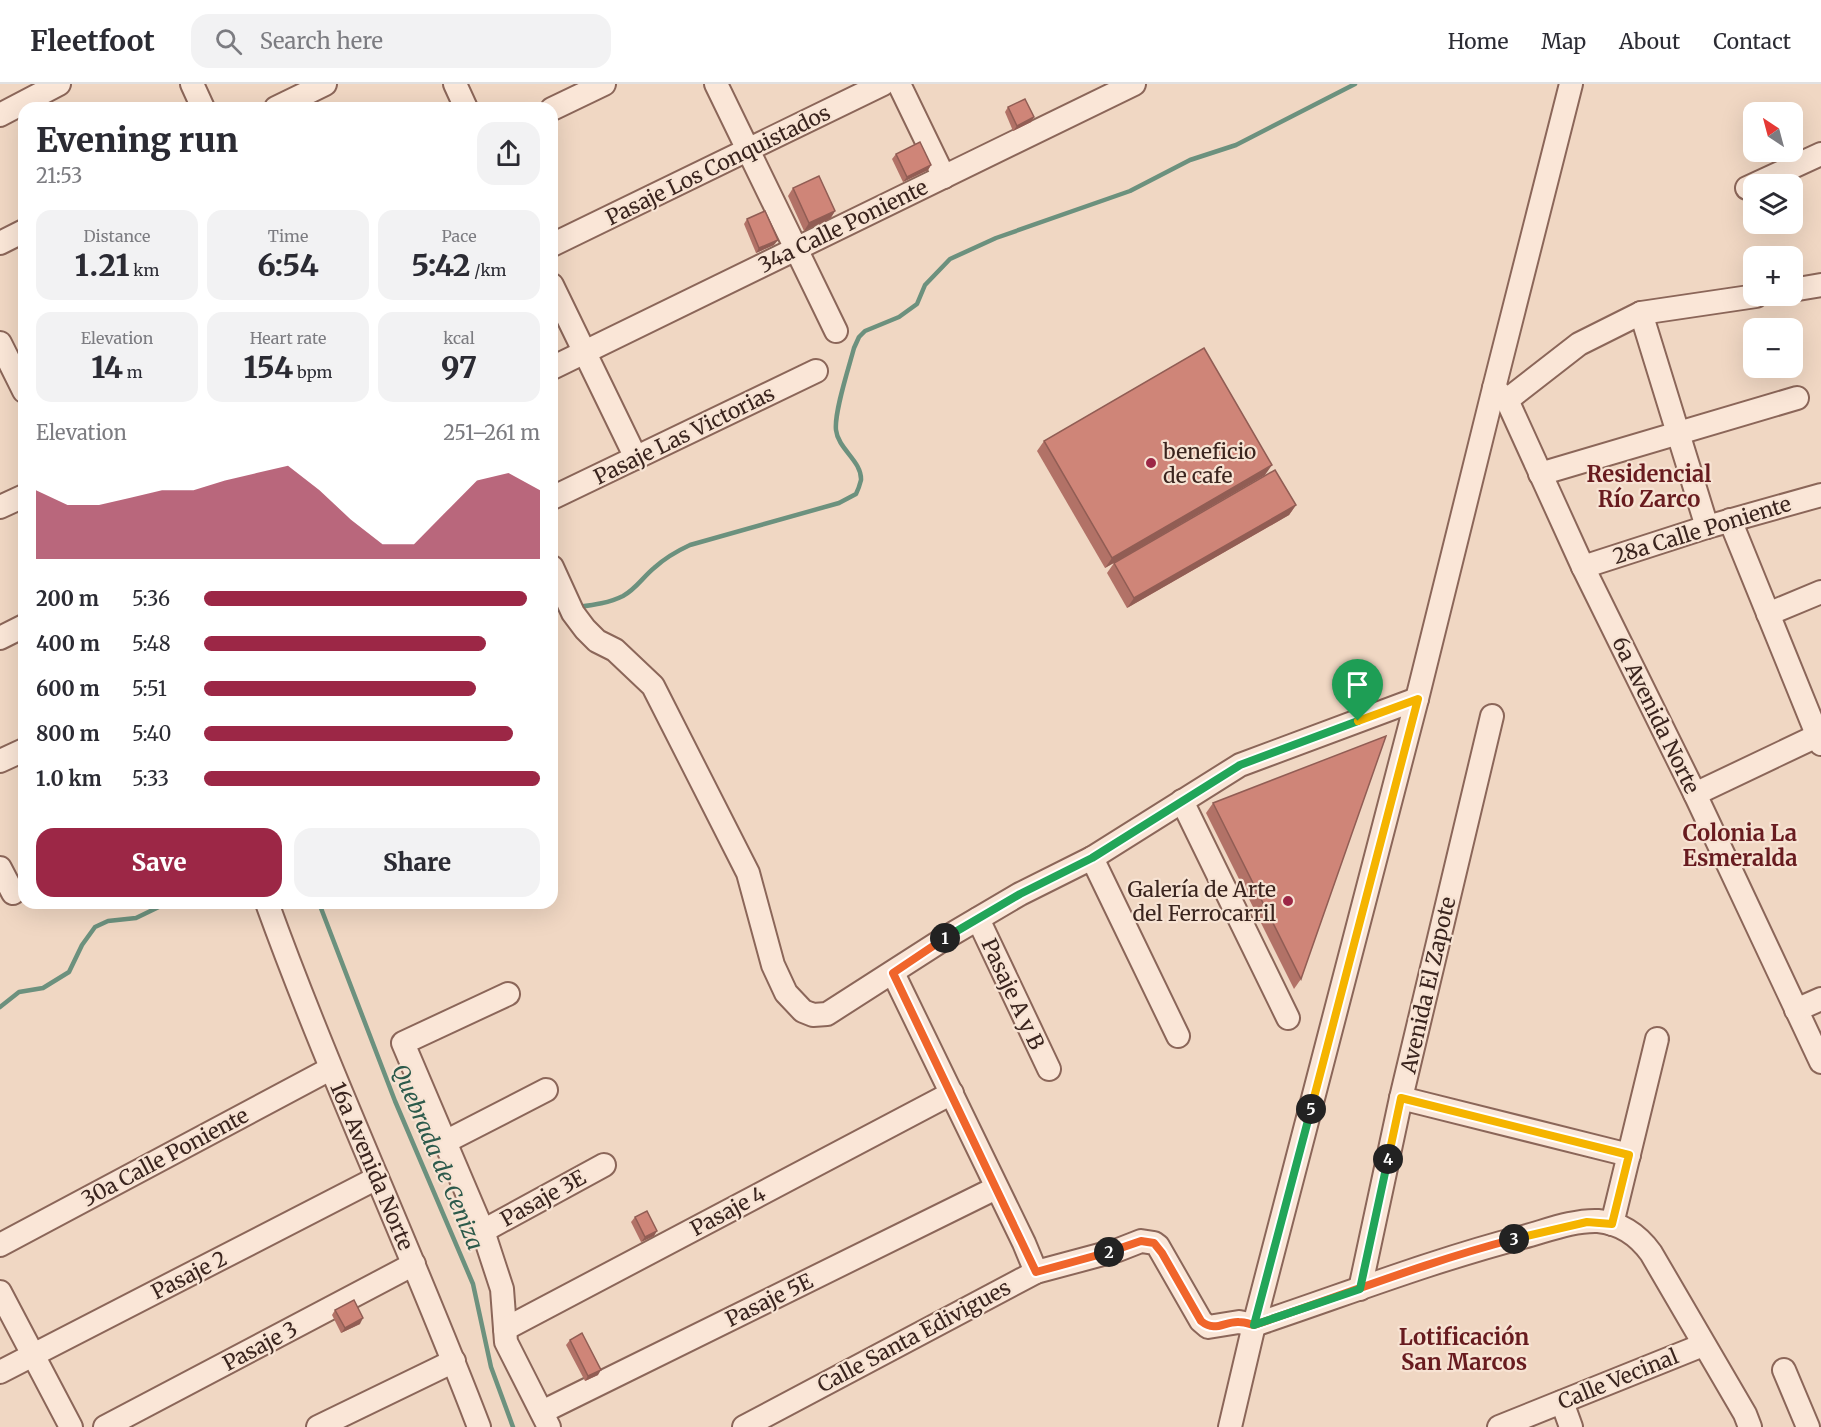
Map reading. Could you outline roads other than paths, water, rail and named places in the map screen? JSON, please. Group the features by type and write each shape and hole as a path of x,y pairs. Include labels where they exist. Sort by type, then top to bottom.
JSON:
{"street":[{"path":"25,102 59,84"},
{"path":"192,84 200,102"},
{"path":"288,102 325,84"},
{"path":"454,84 463,102"},
{"path":"558,106 604,84"},
{"path":"716,84 836,332"},
{"name":"Pasaje Los Conquistados","path":"558,242 883,84"},
{"path":"899,84 944,177"},
{"name":"34a Calle Poniente","path":"558,365 1134,84"},
{"path":"1230,1427 1254,1325 1500,394 1571,84"},
{"path":"0,115 18,106"},
{"path":"1777,174 1821,154"},
{"path":"0,243 18,234"},
{"path":"1803,288 1821,285"},
{"path":"558,297 636,458"},
{"path":"1500,394 1579,344 1641,313 1743,298"},
{"path":"1641,313 1707,527"},
{"path":"0,343 16,376"},
{"name":"Pasaje Las Victorias","path":"558,495 816,371"},
{"name":"6a Avenida Norte","path":"1500,394 1695,794 1821,1062"},
{"path":"1540,474 1797,398"},
{"name":"28a Calle Poniente","path":"1583,567 1730,520 1821,495"},
{"path":"0,507 18,499"},
{"path":"1695,794 1820,738 1730,520"},
{"path":"558,580 573,613 585,629 597,641 615,650 653,686 748,873 773,965 786,993 803,1011 813,1015 828,1014 978,919 1020,894 1092,858 1240,765 1418,699"},
{"path":"1768,614 1821,592"},
{"path":"0,638 18,629"},
{"name":"Avenida El Zapote","path":"1360,1289 1401,1098 1492,716"},
{"path":"0,761 18,753"},
{"path":"1182,801 1288,1018"},
{"path":"1092,858 1178,1036"},
{"path":"0,868 12,894"},
{"name":"16a Avenida Norte","path":"269,909 330,1069 414,1264 479,1427"},
{"name":"Pasaje A y B","path":"978,919 1049,1070"},
{"path":"893,973 1036,1272"},
{"path":"508,994 403,1043 483,1231 502,1290 506,1341 545,1419"},
{"path":"1796,1010 1821,999"},
{"path":"1612,1224 1657,1039"},
{"name":"30a Calle Poniente","path":"0,1245 330,1069"},
{"path":"445,1142 546,1090"},
{"name":"Pasaje 4","path":"505,1329 952,1093"},
{"path":"1401,1098 1629,1155"},
{"name":"Pasaje 3E","path":"483,1231 604,1165"},
{"name":"Pasaje 2","path":"0,1372 377,1178"},
{"name":"Pasaje 5E","path":"545,1419 996,1188"},
{"path":"1254,1325 1417,1267 1576,1223 1599,1221 1629,1231 1641,1239 1651,1252 1750,1427"},
{"name":"Calle Santa Edivigues","path":"744,1427 1036,1272 1118,1250 1141,1241 1148,1241 1158,1246 1201,1321 1208,1327 1239,1322 1254,1325"},
{"name":"Pasaje 3","path":"105,1427 414,1264"},
{"path":"0,1293 71,1427"},
{"name":"Calle Vecinal","path":"1499,1427 1703,1345"},
{"path":"318,1427 454,1361"},
{"path":"1784,1370 1808,1427"},
{"path":"1562,1402 1571,1427"}],"waterway":[{"path":"578,607 607,602 623,596 662,561 690,545 839,503 856,494 861,480 860,473 841,443 836,430 839,401 854,348 865,331 899,317 917,304 925,285 950,259 996,238 1130,191 1190,160 1236,145 1355,84"},
{"path":"558,610 563,608"},
{"path":"0,1007 19,992 43,988 69,972 82,945 95,927 108,921 136,918 155,909"},
{"name":"Quebrada de Ceniza","path":"321,909 395,1101 473,1284 491,1367 513,1427"}],"place":[{"name":"beneficio de cafe","path":"1151,463"},
{"name":"Galería de Arte del Ferrocarril","path":"1288,901"}],"district":[{"name":"Residencial Río Zarco","path":"1649,486"},
{"name":"Colonia La Esmeralda","path":"1740,846"},
{"name":"Lotificación San Marcos","path":"1464,1350"}]}
